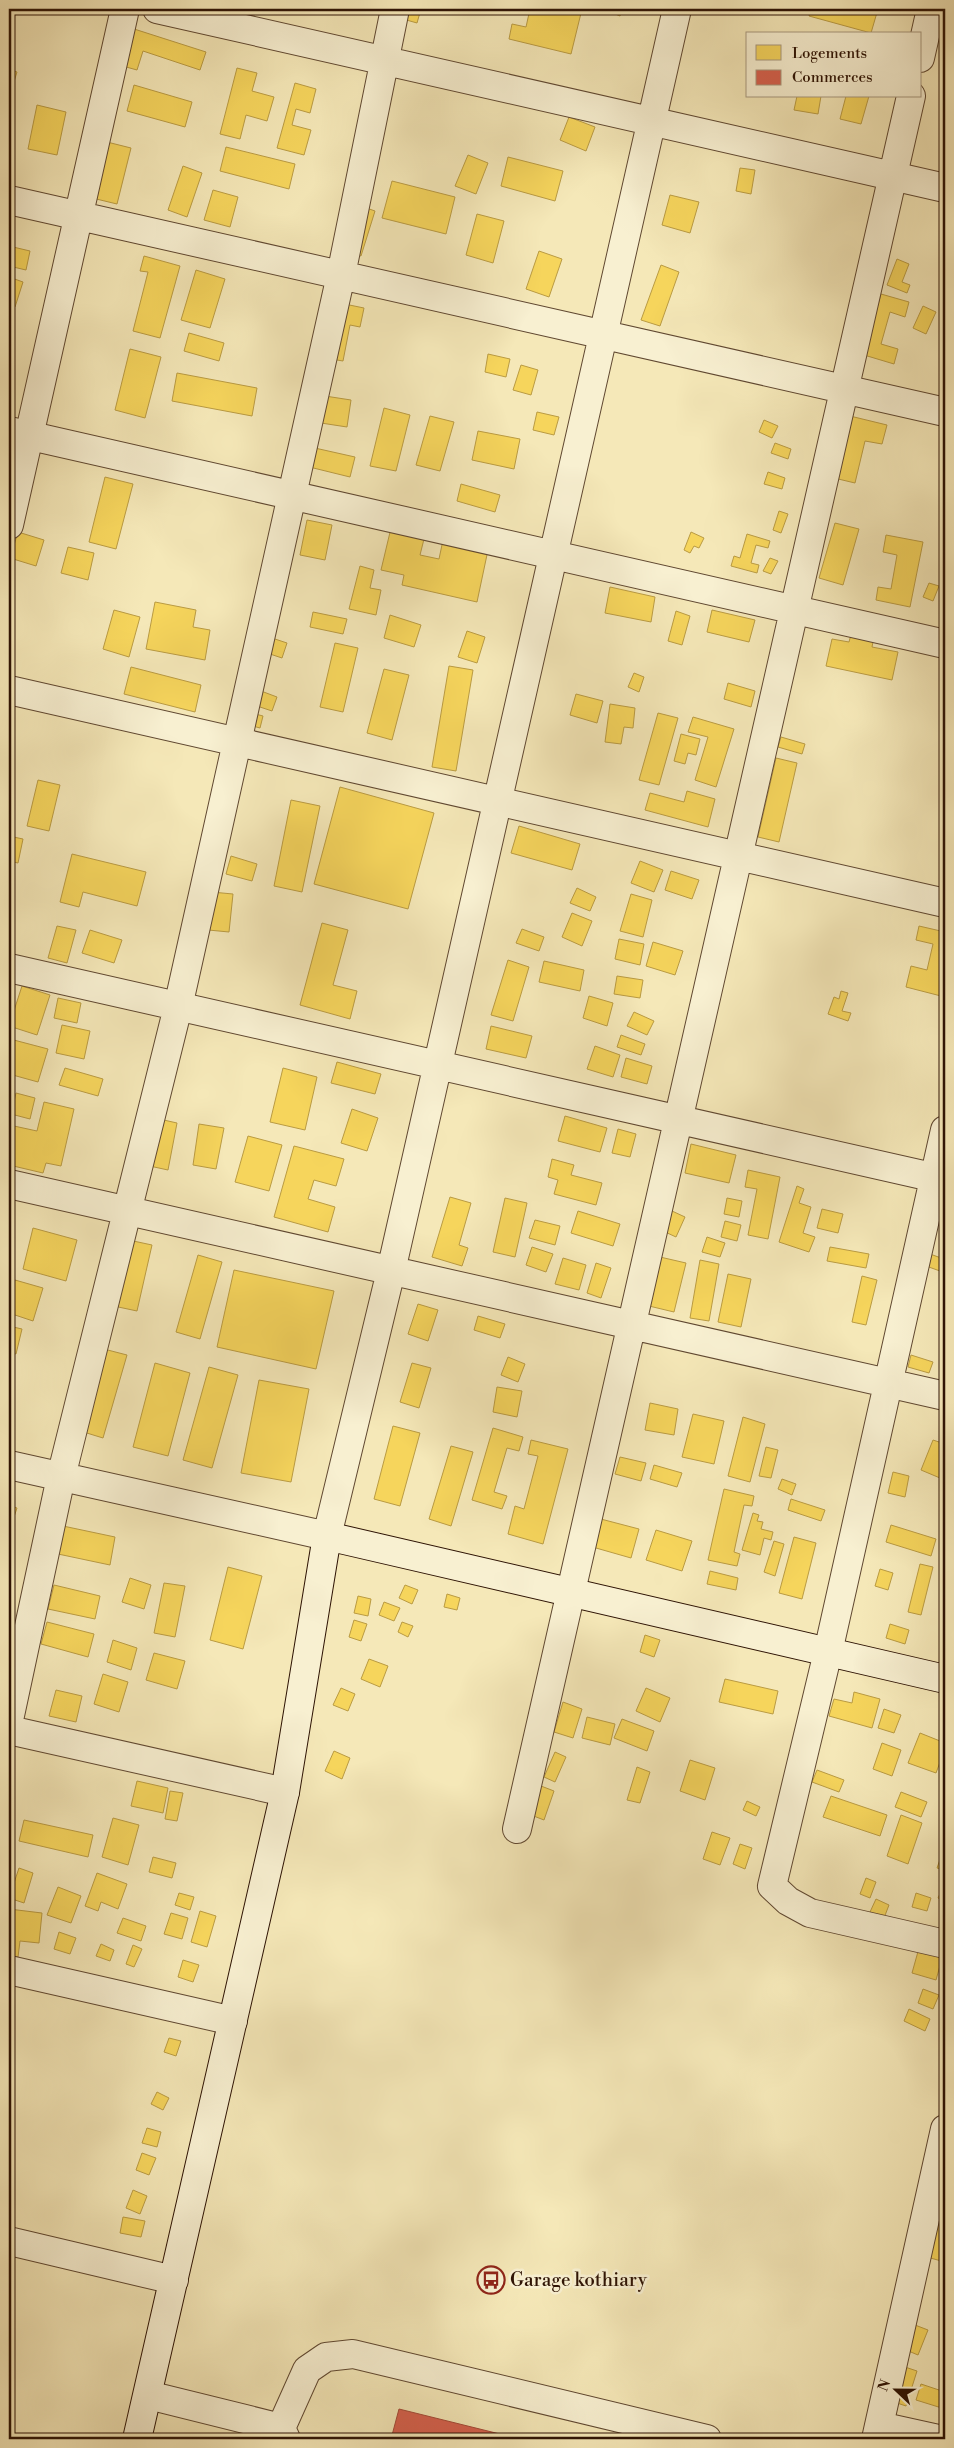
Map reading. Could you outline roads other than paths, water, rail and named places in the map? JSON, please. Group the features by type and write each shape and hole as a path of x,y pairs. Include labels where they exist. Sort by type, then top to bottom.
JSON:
{"street":[{"path":"9,525 19,433 79,215 125,9"},
{"path":"157,9 945,188"},
{"path":"9,1720 62,1477 178,1007 341,275 395,9"},
{"path":"138,2439 284,1792 327,1536 391,1271 436,1065 677,9"},
{"path":"922,49 931,9"},
{"path":"517,1830 911,98"},
{"path":"9,200 945,412"},
{"path":"19,433 945,644"},
{"path":"9,690 945,903"},
{"path":"9,968 940,1179"},
{"path":"945,1130 940,1179 888,1383 828,1652 772,1886 788,1901 810,1913 945,1944"},
{"path":"9,1184 945,1396"},
{"path":"9,1465 945,1678"},
{"path":"9,1730 284,1792"},
{"path":"9,1970 233,2021"},
{"path":"938,2439 877,2433 941,2171 945,2129"},
{"path":"9,2242 174,2280"},
{"path":"148,2395 284,2433 307,2370 326,2357 353,2354 707,2439"}],"place":[{"name":"Garage kothiary","path":"491,2280"}]}
